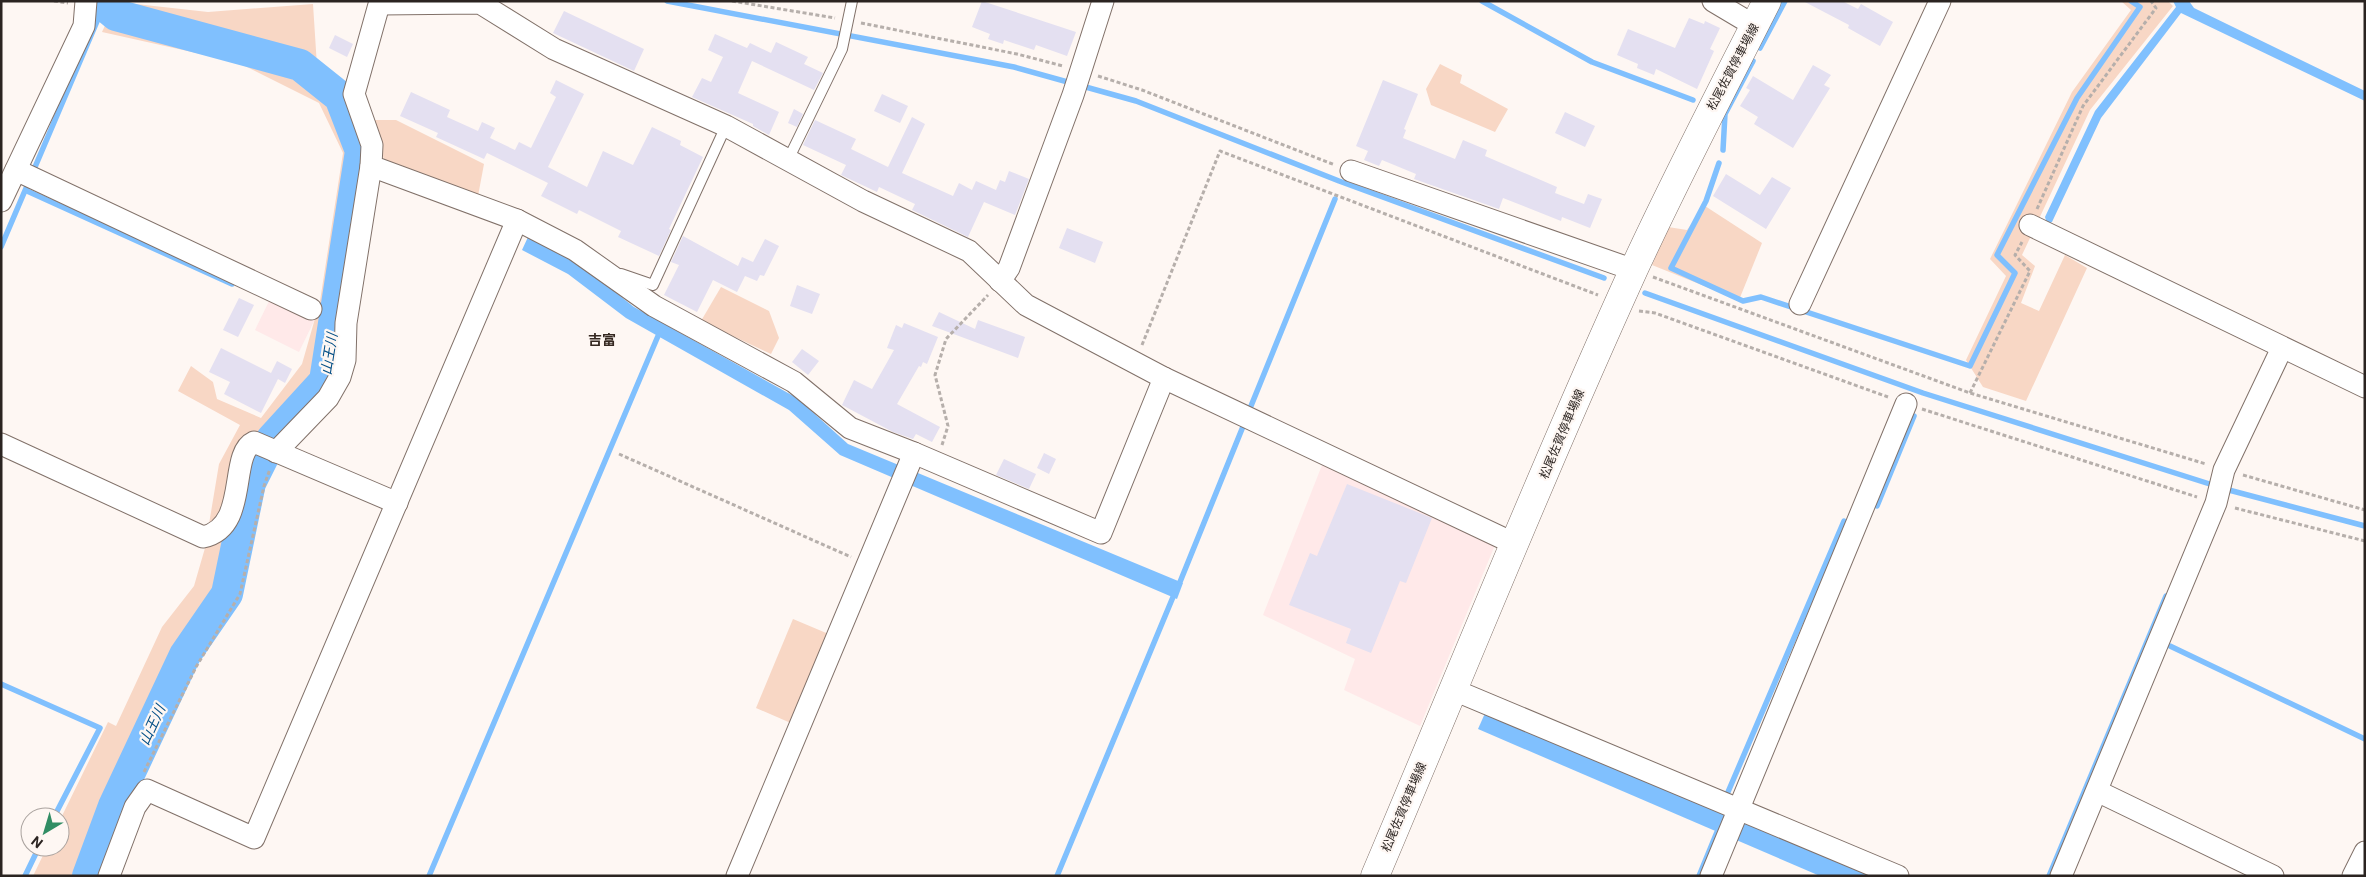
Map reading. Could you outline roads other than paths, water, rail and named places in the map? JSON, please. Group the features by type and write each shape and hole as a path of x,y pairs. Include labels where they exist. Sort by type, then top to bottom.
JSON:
{"main road":[{"name":"松尾佐賀停車場線","path":"1375,876 1515,544 1634,270 1692,147 1767,1"}],"street":[{"path":"1,201 84,26 86,1"},
{"path":"1000,281 1009,268 1073,94 1103,1"},
{"path":"1713,1 1755,26"},
{"path":"1800,304 1940,1"},
{"path":"276,452 328,398 340,378 345,360 346,323 371,166 372,146 354,94 380,3 480,3 554,49 726,126 863,201 969,251 1026,305 1135,363 1515,544"},
{"path":"371,166 517,220 575,250 654,306 794,382 850,428 912,458 936,463 1101,533 1164,378"},
{"path":"16,170 311,309"},
{"path":"1351,171 1634,270"},
{"path":"109,876 135,807 147,790 254,838 517,220"},
{"path":"2030,225 2365,387"},
{"path":"2060,876 2216,503 2224,470 2282,348"},
{"path":"1711,876 1906,404"},
{"path":"1,444 204,538 214,535 230,518 245,452 254,442 397,503"},
{"path":"737,876 912,458"},
{"path":"1454,690 1898,876"},
{"path":"2097,791 2273,876"},
{"path":"2353,876 2365,852"}],"lane":[{"path":"788,160 842,49 850,21 852,1"},
{"path":"602,268 653,285 726,126"}],"water":[{"path":"2173,1 2189,1 2194,8 2365,91 2365,101 2181,13 2101,118 2052,222 2047,224 2045,217 2095,111 2176,7"},
{"path":"528,237 576,261 634,307 797,398 848,444 1183,583 1177,599 840,455 789,410 626,318 568,274 522,250"},
{"path":"1486,711 1872,876 1820,876 1478,729"}],"waterway":[{"name":"山王川","path":"88,876 114,806 185,655 227,594 250,483 272,439 325,381 361,151 340,97 300,65 116,15 104,5 105,1"},
{"path":"667,1 1014,67 1136,101 1339,181 1604,278"},
{"path":"1482,1 1592,62 1693,100"},
{"path":"1760,48 1785,1"},
{"path":"1719,163 1706,201 1671,268 1743,301 1761,297 1970,366 2015,273 1997,255 2077,98 2140,7 2131,1"},
{"path":"1,247 104,5"},
{"path":"1723,150 1725,114 1753,61"},
{"path":"27,191 232,284"},
{"path":"1251,406 1335,199"},
{"path":"1645,293 1923,393 2216,486"},
{"path":"429,876 658,336"},
{"path":"1877,506 1914,416"},
{"path":"1180,582 1244,424"},
{"path":"2225,489 2365,526"},
{"path":"1728,792 1844,521"},
{"path":"2049,876 2166,596"},
{"path":"1057,876 1173,597"},
{"path":"2170,646 2365,739"},
{"path":"1,684 100,728 59,807"},
{"path":"1699,876 1717,832"},
{"path":"25,876 34,857"}],"district":[{"name":"吉富","path":"602,340"}]}
